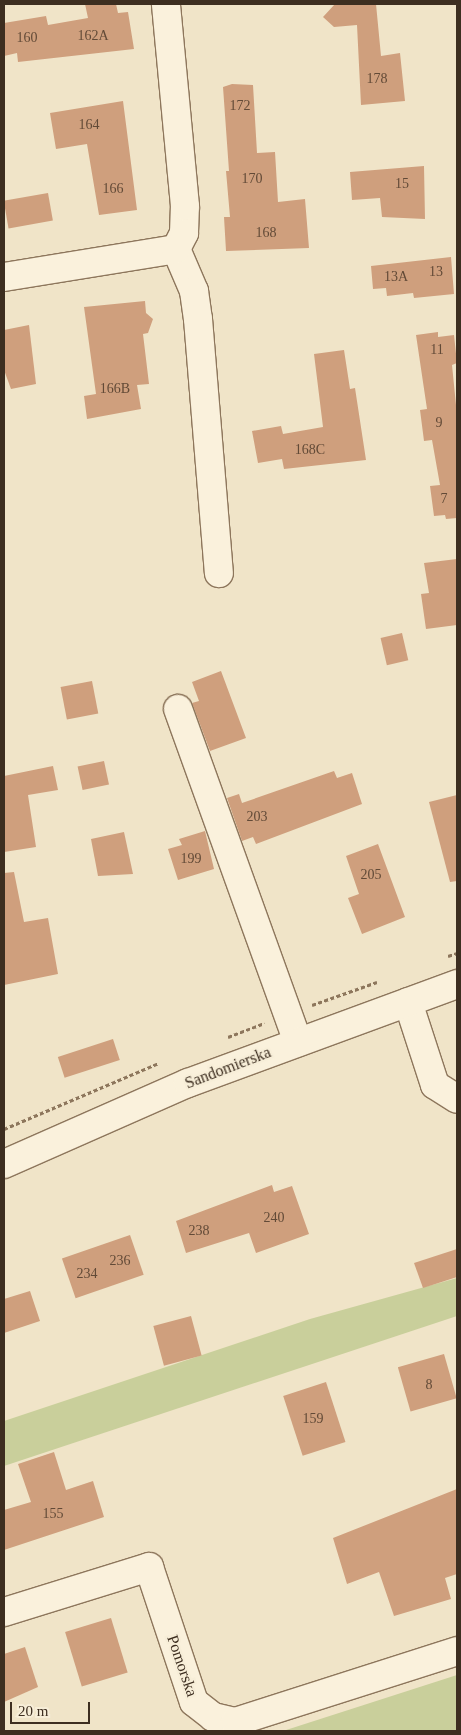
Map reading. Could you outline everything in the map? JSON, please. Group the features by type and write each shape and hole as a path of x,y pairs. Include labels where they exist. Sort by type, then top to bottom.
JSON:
{"street":[{"path":"166,4 185,206 184,233 176,249 194,291 198,319 218,573"},
{"path":"4,277 176,249"},
{"path":"178,709 298,1042"},
{"name":"Sandomierska","path":"4,1164 188,1083 457,984"},
{"path":"408,1002 435,1085 457,1099"},
{"name":"Pomorska","path":"4,1612 149,1567 194,1702 213,1717 235,1722 457,1651"}],"green space":[{"path":"457,1278 457,1316 4,1466 4,1421 310,1319"},
{"path":"457,1675 457,1731 283,1731"}],"building":[{"path":"85,4 116,4 118,13 128,12 134,49 18,62 17,53 4,56 4,23 46,16 48,25 88,18"},
{"path":"335,4 376,4 381,56 400,53 405,101 361,105 357,25 334,27 323,17"},
{"path":"232,84 253,85 257,153 275,152 278,202 305,199 309,248 226,251 224,217 230,217 226,171 229,171 223,87"},
{"path":"123,101 137,210 99,215 87,144 56,149 50,113"},
{"path":"424,166 425,219 382,217 380,198 352,200 350,172"},
{"path":"48,193 53,221 9,228 4,201"},
{"path":"451,257 454,294 414,298 413,293 387,296 386,288 373,289 371,266"},
{"path":"145,301 146,313 153,319 148,333 143,334 149,384 137,385 141,409 87,419 84,396 96,394 84,307"},
{"path":"29,325 36,384 11,389 4,370 4,330"},
{"path":"438,332 438,337 454,335 457,363 452,365 457,415 457,518 446,519 445,515 434,516 430,486 440,485 432,440 424,441 420,410 427,409 416,335"},
{"path":"344,350 350,389 355,388 366,460 284,469 282,459 258,463 252,431 281,426 283,434 323,427 314,354"},
{"path":"457,559 457,625 426,629 421,594 429,593 424,563"},
{"path":"402,633 408,660 387,665 381,638"},
{"path":"221,671 246,738 210,751 192,703 199,701 192,682"},
{"path":"92,681 98,713 67,719 61,687"},
{"path":"104,761 109,784 83,790 78,767"},
{"path":"53,766 58,790 28,795 36,847 4,852 4,776"},
{"path":"334,771 337,778 352,773 362,804 256,844 253,837 242,841 227,798 239,794 242,803"},
{"path":"457,795 457,881 450,882 429,802"},
{"path":"205,831 214,869 178,880 168,849 182,845 179,839"},
{"path":"124,832 133,874 98,876 91,839"},
{"path":"378,844 405,917 362,934 348,898 359,894 346,856"},
{"path":"14,872 24,922 48,918 58,974 4,985 4,873"},
{"path":"113,1039 120,1060 65,1078 58,1057"},
{"path":"272,1185 274,1192 292,1186 309,1234 256,1253 249,1233 186,1253 176,1221"},
{"path":"130,1235 144,1275 76,1298 62,1258"},
{"path":"457,1249 457,1277 423,1288 414,1263"},
{"path":"30,1291 40,1321 4,1333 4,1299"},
{"path":"191,1316 202,1356 164,1366 153,1326"},
{"path":"444,1354 457,1398 411,1411 398,1367"},
{"path":"326,1382 345,1442 303,1456 283,1396"},
{"path":"54,1452 66,1490 93,1481 104,1517 4,1550 4,1510 31,1502 18,1464"},
{"path":"457,1489 457,1574 445,1578 451,1599 394,1616 379,1572 347,1584 333,1538"},
{"path":"111,1618 128,1673 82,1687 65,1632"},
{"path":"25,1647 38,1687 4,1702 4,1654"}]}
